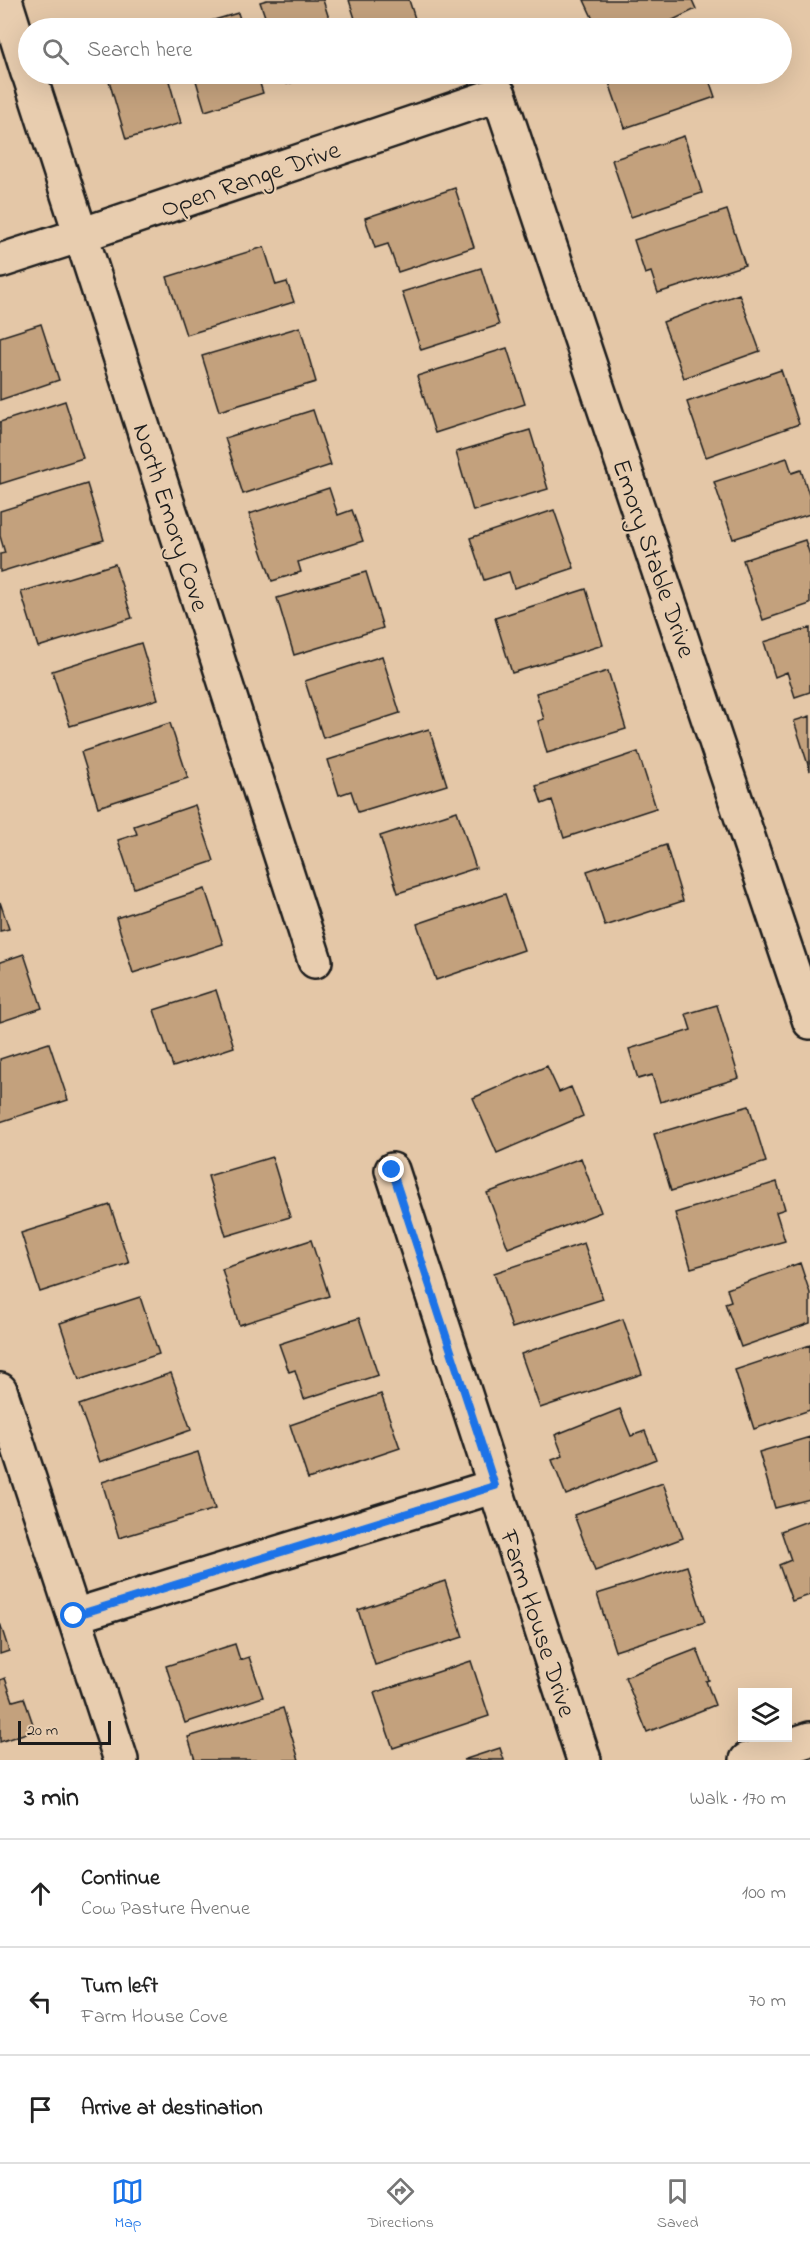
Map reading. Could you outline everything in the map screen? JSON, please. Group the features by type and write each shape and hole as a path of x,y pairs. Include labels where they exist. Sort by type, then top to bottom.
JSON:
{"street":[{"name":"North Emory Cove","path":"5,0 18,40"},
{"name":"North Emory Cove","path":"33,84 315,961"},
{"name":"Open Range Drive","path":"0,261 499,93"},
{"name":"Emory Stable Drive","path":"499,93 810,1022"},
{"name":"Farm House Drive","path":"392,1170 584,1760"},
{"path":"0,1390 121,1760"},
{"path":"74,1616 495,1486"},
{"path":"747,1760 810,1739"}],"building":[{"path":"323,0 329,18 266,18 260,2"},
{"path":"349,0 409,0 415,18 355,18"},
{"path":"584,0 692,0 696,9 677,18 592,18"},
{"path":"238,13 240,18 221,18"},
{"path":"110,84 170,84 181,123 126,139"},
{"path":"197,84 260,84 263,93 205,111"},
{"path":"610,84 710,84 715,97 625,128"},
{"path":"684,136 702,193 631,217 612,160"},
{"path":"455,188 474,247 398,272 388,244 375,248 365,218"},
{"path":"727,210 745,265 658,293 651,272 645,274 634,240"},
{"path":"264,247 276,285 287,282 294,302 186,335 167,277"},
{"path":"481,268 499,325 421,350 402,292"},
{"path":"739,294 760,351 684,378 663,322"},
{"path":"41,324 59,380 0,400 0,337"},
{"path":"300,327 316,382 219,411 202,356"},
{"path":"507,348 525,404 435,433 417,376"},
{"path":"781,370 799,424 706,457 687,402"},
{"path":"65,401 83,458 0,484 0,422"},
{"path":"313,410 331,465 243,494 225,438"},
{"path":"530,430 548,489 473,511 456,452"},
{"path":"787,458 792,473 801,470 810,498 810,514 733,539 714,482"},
{"path":"87,484 104,540 0,572 0,554 5,553 0,536 0,511"},
{"path":"329,488 338,515 352,510 363,541 298,562 301,572 272,581 249,514"},
{"path":"554,510 574,568 514,588 509,572 484,580 470,538"},
{"path":"805,540 810,555 810,604 763,620 743,560"},
{"path":"115,564 132,618 38,647 21,592"},
{"path":"366,572 383,628 294,655 277,598"},
{"path":"586,589 603,645 512,673 495,618"},
{"path":"810,628 810,692 795,697 787,672 775,677 764,642"},
{"path":"141,643 158,699 70,726 52,671"},
{"path":"382,656 400,713 323,738 305,681"},
{"path":"608,671 626,729 547,753 538,721 544,719 536,693"},
{"path":"810,716 810,771 794,721"},
{"path":"170,723 188,778 98,807 81,752"},
{"path":"429,729 447,785 358,812 351,791 339,795 328,760"},
{"path":"638,752 656,808 564,838 552,800 542,804 536,786"},
{"path":"195,805 214,861 134,888 118,840 137,834 134,826"},
{"path":"457,811 476,868 398,893 380,836"},
{"path":"666,845 683,901 605,926 587,871"},
{"path":"205,889 223,944 133,973 116,918"},
{"path":"505,894 524,950 436,980 417,924"},
{"path":"0,902 9,929 0,931"},
{"path":"24,954 42,1008 0,1022 0,962"},
{"path":"216,990 234,1047 173,1067 154,1010"},
{"path":"717,1005 739,1078 660,1102 652,1075 638,1079 629,1049 691,1030 686,1014"},
{"path":"49,1043 68,1100 0,1122 0,1059"},
{"path":"547,1066 559,1092 571,1087 583,1116 497,1153 473,1098"},
{"path":"749,1106 766,1162 671,1191 654,1134"},
{"path":"272,1157 290,1217 226,1236 208,1176"},
{"path":"581,1158 601,1212 508,1248 487,1193"},
{"path":"777,1182 785,1209 776,1212 785,1241 691,1268 675,1213"},
{"path":"110,1205 129,1263 40,1292 21,1233"},
{"path":"311,1240 329,1296 239,1325 222,1269"},
{"path":"584,1243 603,1299 512,1328 494,1273"},
{"path":"800,1263 810,1293 810,1323 741,1347 725,1303 731,1301 727,1289"},
{"path":"140,1297 159,1354 79,1380 60,1323"},
{"path":"359,1318 378,1375 304,1399 295,1370 289,1372 279,1344"},
{"path":"623,1319 642,1374 540,1408 521,1354"},
{"path":"810,1345 810,1410 754,1429 735,1370"},
{"path":"171,1373 191,1430 100,1462 79,1405"},
{"path":"381,1394 400,1448 308,1479 290,1425"},
{"path":"620,1409 631,1436 645,1431 656,1459 566,1495 552,1460 563,1456 555,1435"},
{"path":"810,1437 810,1499 775,1508 759,1452"},
{"path":"198,1452 215,1509 119,1538 102,1482"},
{"path":"663,1483 683,1538 595,1571 574,1515"},
{"path":"810,1520 810,1595 792,1601 779,1565 791,1560 781,1531"},
{"path":"687,1566 705,1622 615,1651 597,1594"},
{"path":"445,1581 463,1637 375,1665 358,1610"},
{"path":"0,1623 9,1651 0,1654"},
{"path":"235,1644 240,1660 249,1657 263,1697 185,1723 166,1666"},
{"path":"697,1649 709,1680 706,1681 715,1705 647,1732 625,1677"},
{"path":"471,1661 489,1716 393,1748 374,1693"},
{"path":"5,1678 13,1701 24,1698 35,1730 0,1742 0,1680"},
{"path":"283,1708 299,1760 195,1760 188,1737"},
{"path":"500,1748 504,1760 463,1760"}],"route":[{"path":"74,1616 495,1486 392,1170"}]}
